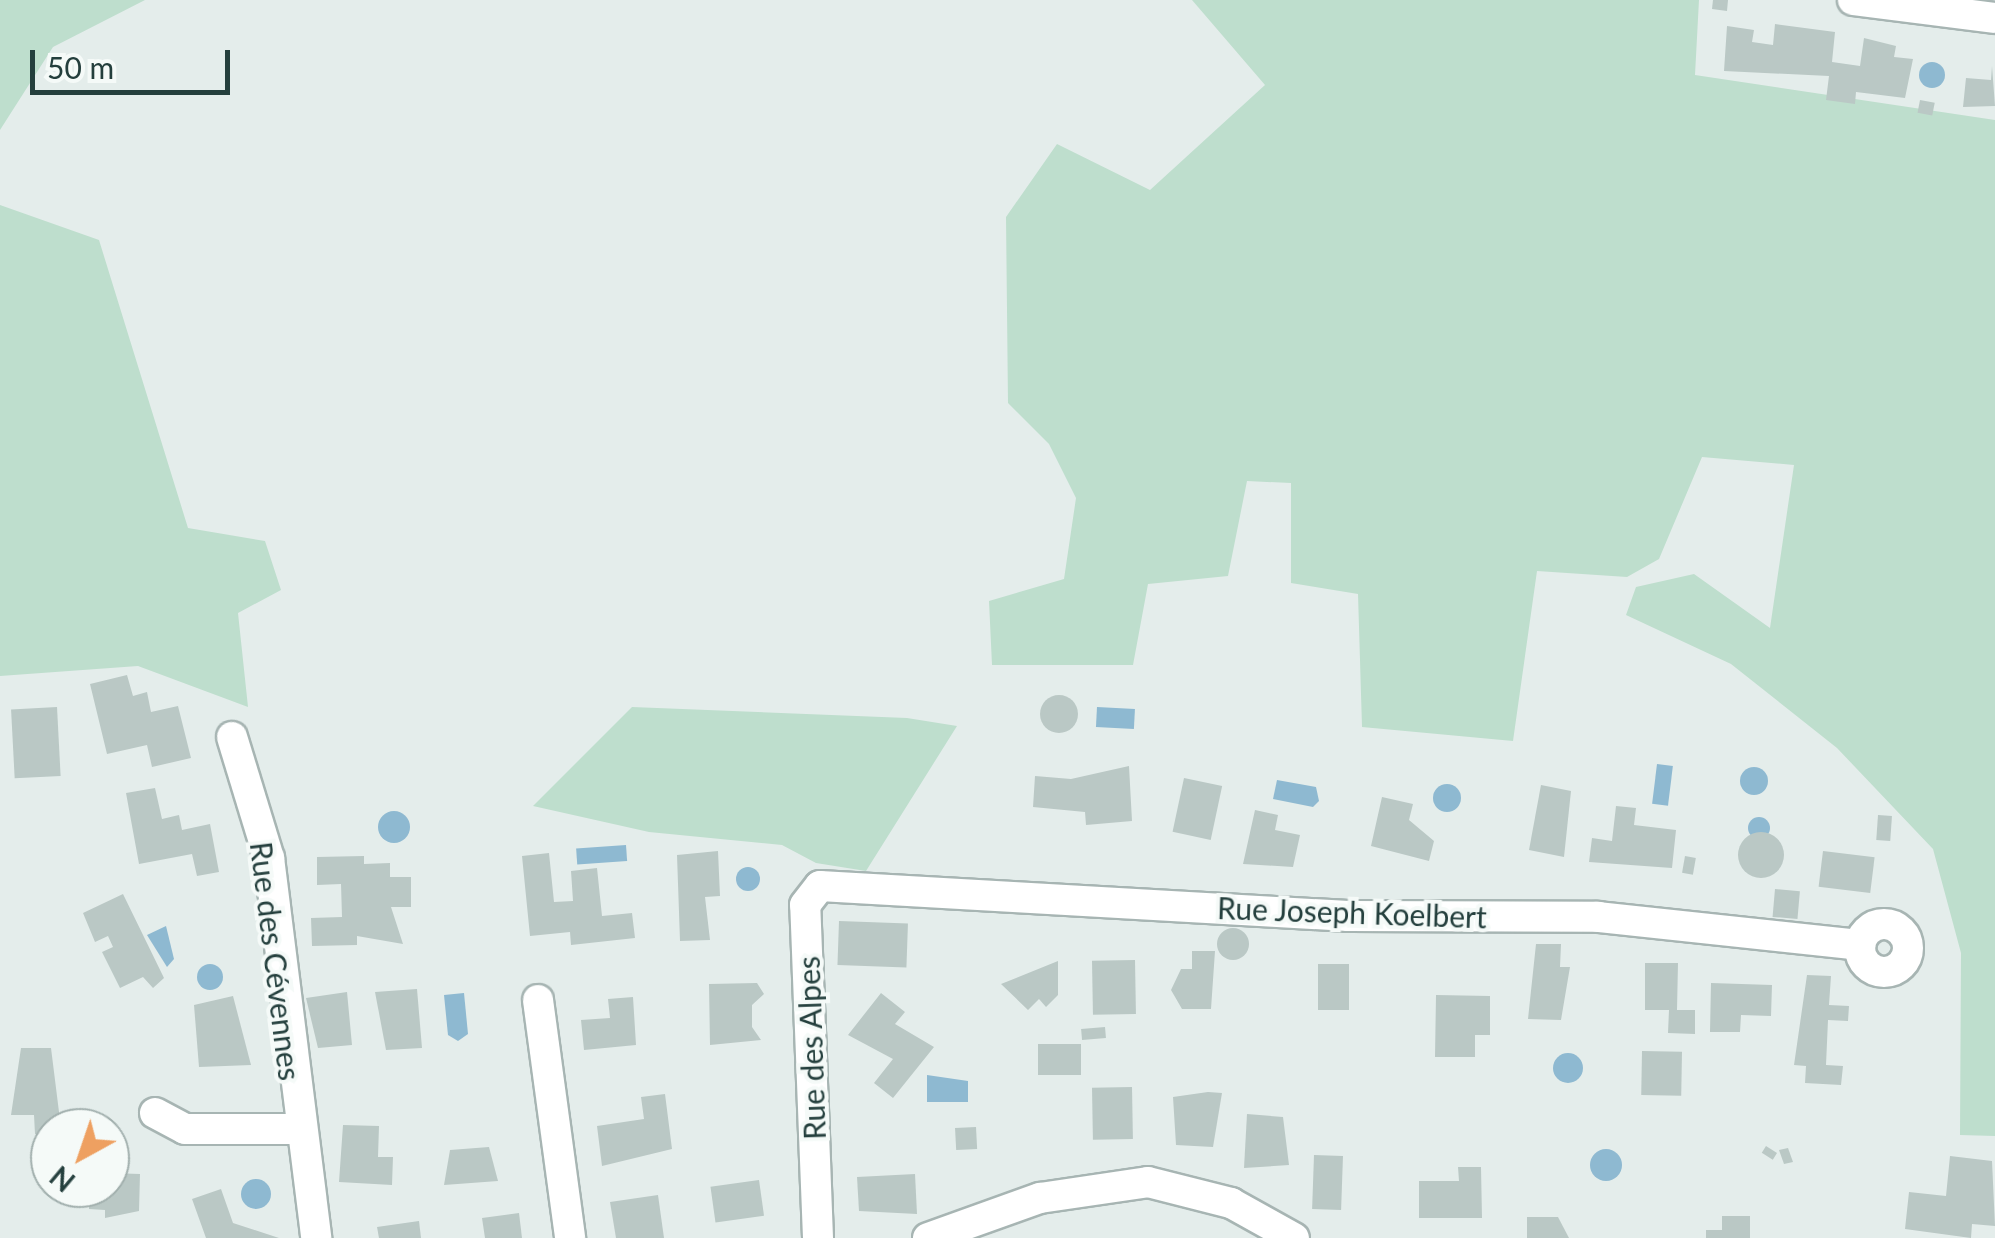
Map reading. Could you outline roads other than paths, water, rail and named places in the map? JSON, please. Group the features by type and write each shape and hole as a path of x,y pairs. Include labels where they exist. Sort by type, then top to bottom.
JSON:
{"street":[{"path":"1853,0 1995,18"},
{"name":"Rue des Cévennes","path":"232,737 269,858 296,1129 316,1238"},
{"name":"Rue Joseph Koelbert","path":"842,885 1348,916 1598,917 1860,945"},
{"name":"Rue des Alpes","path":"818,1238 805,904 820,886 842,885"},
{"path":"538,1000 570,1238"},
{"path":"156,1113 185,1130 296,1129"},
{"path":"928,1238 1040,1198 1148,1182 1231,1203 1294,1238"}],"water":[{"path":"1932,62 1941,66 1945,75 1941,84 1932,88 1923,84 1919,75 1923,66"},
{"path":"1097,707 1135,709 1134,729 1096,727"},
{"path":"1657,764 1673,766 1668,806 1652,804"},
{"path":"1754,767 1764,771 1768,781 1764,791 1754,795 1744,791 1740,781 1744,771"},
{"path":"1277,780 1316,787 1319,801 1313,807 1273,799"},
{"path":"1447,784 1457,788 1461,798 1457,808 1447,812 1437,808 1433,798 1437,788"},
{"path":"394,811 405,816 410,827 405,838 394,843 383,838 378,827 383,816"},
{"path":"1755,817 1763,817 1770,828 1763,839 1755,839 1748,832 1748,824"},
{"path":"626,845 627,861 577,864 576,848"},
{"path":"748,867 760,879 748,891 736,879"},
{"path":"166,926 174,959 167,967 147,935"},
{"path":"210,964 219,968 223,977 219,986 210,990 201,986 197,977 201,968"},
{"path":"464,993 468,1034 458,1041 448,1035 444,995"},
{"path":"1568,1053 1579,1057 1583,1068 1579,1079 1568,1083 1557,1079 1553,1068 1557,1057"},
{"path":"927,1075 968,1081 968,1102 927,1102"},
{"path":"1606,1149 1617,1154 1622,1165 1617,1176 1606,1181 1595,1176 1590,1165 1595,1154"},
{"path":"256,1179 267,1183 271,1194 267,1205 256,1209 245,1205 241,1194 245,1183"}]}
